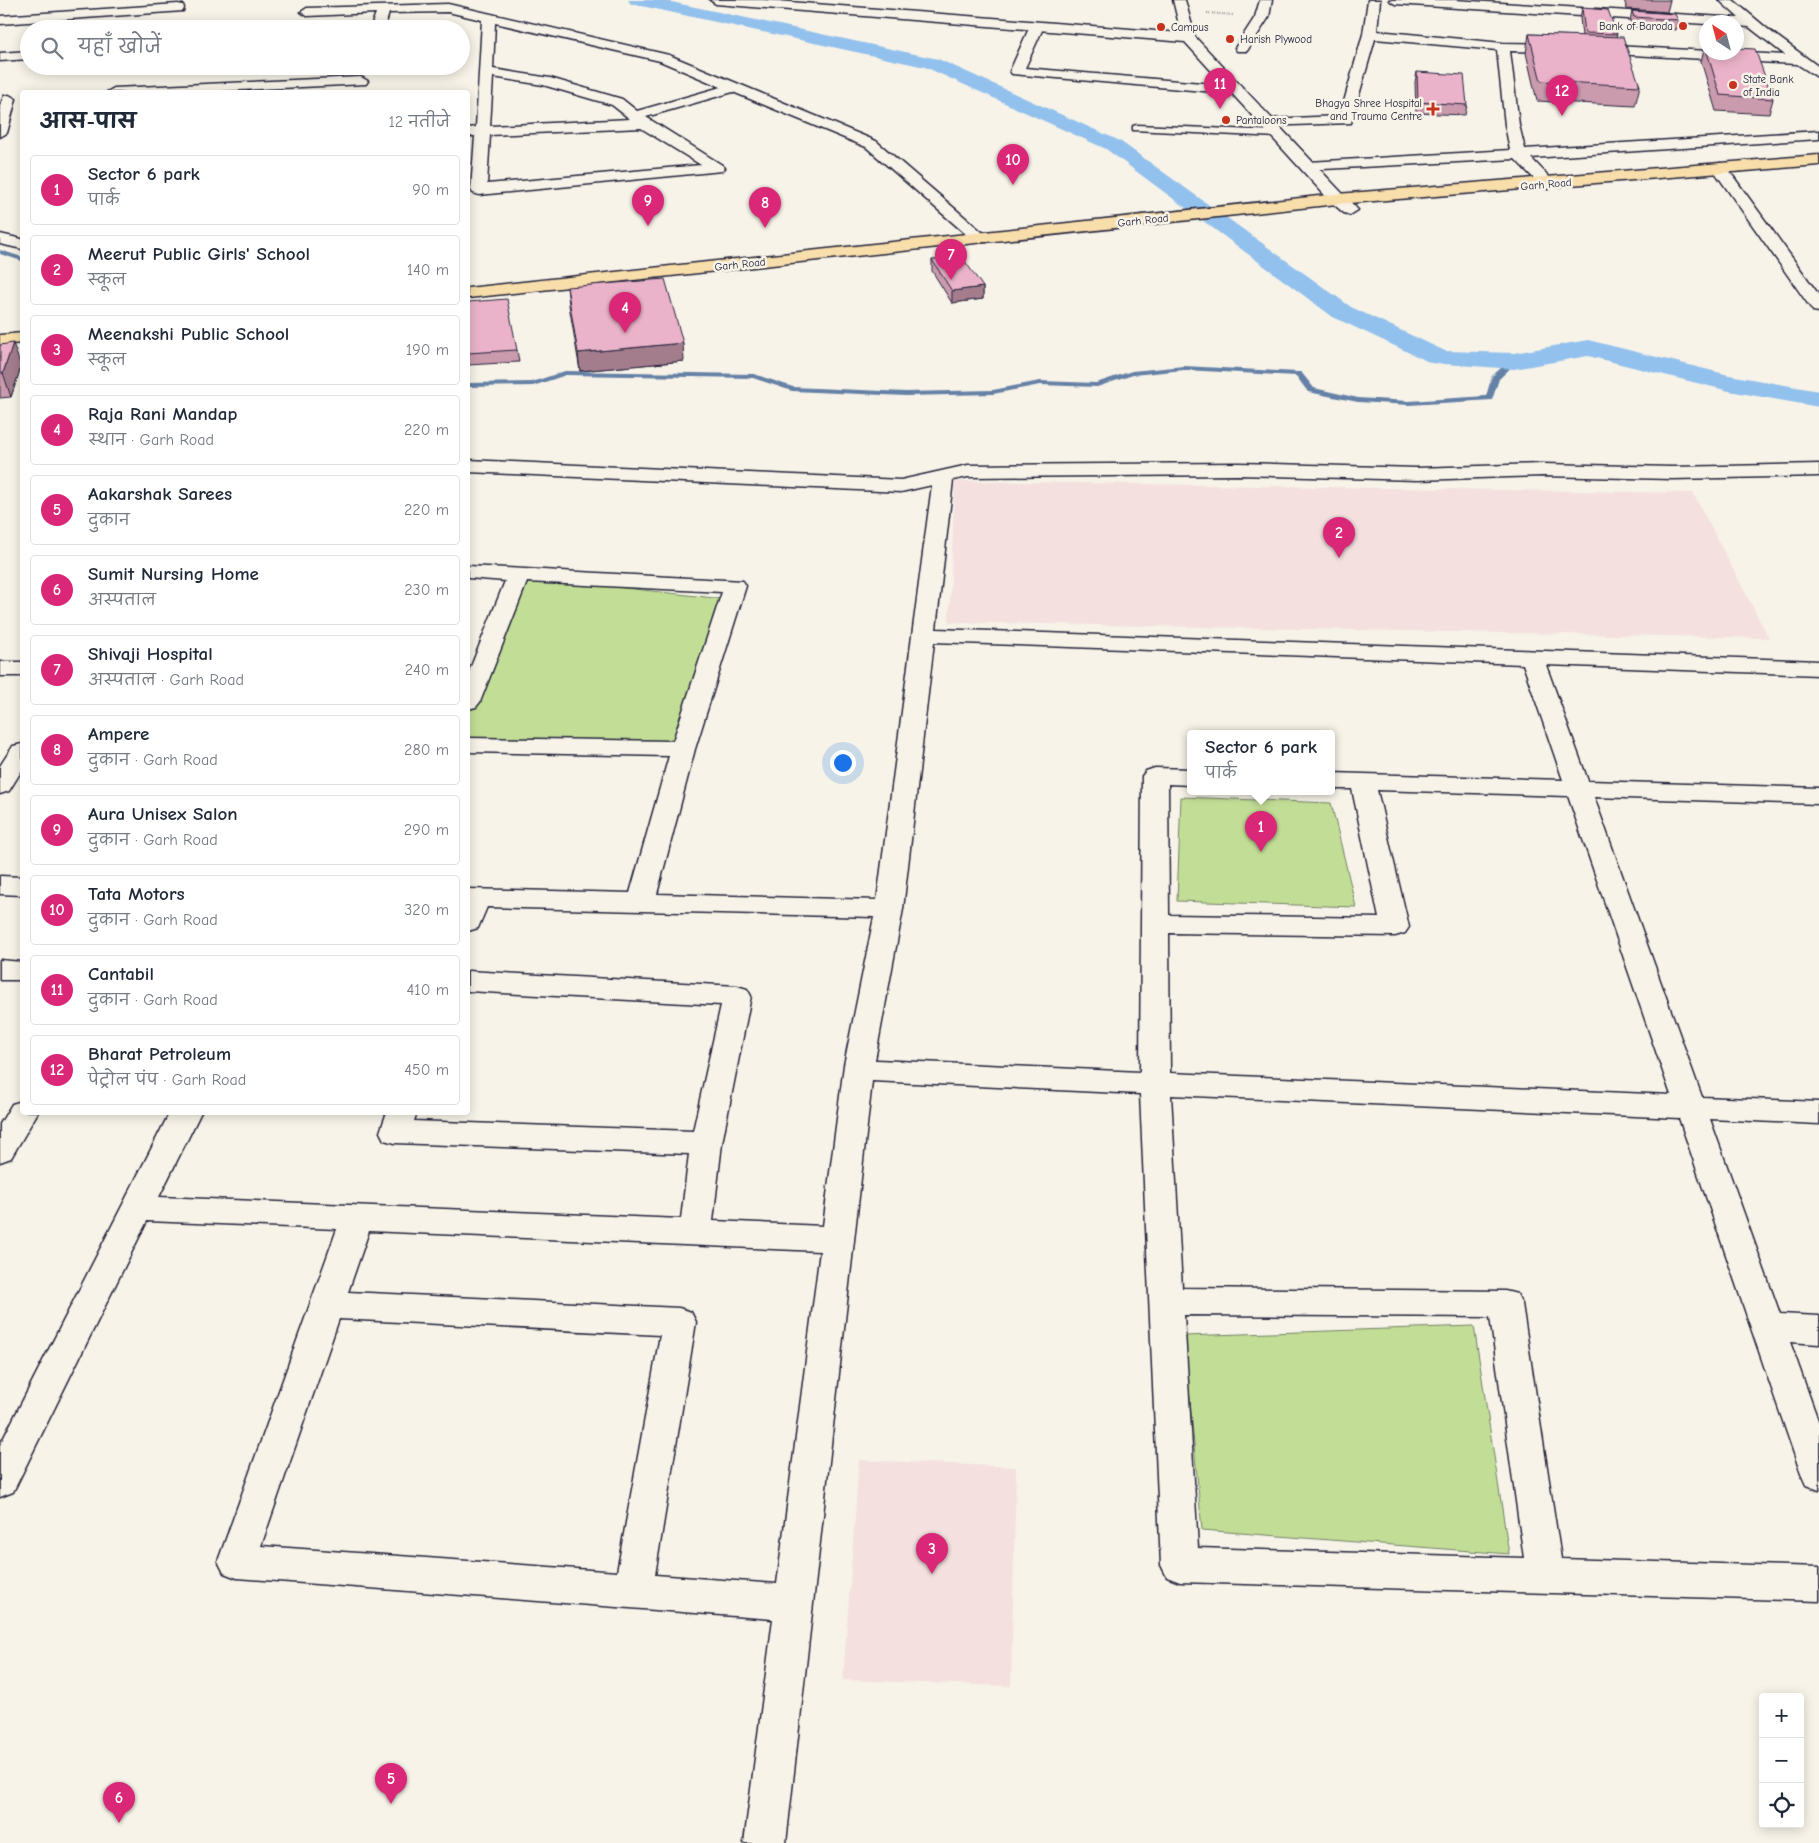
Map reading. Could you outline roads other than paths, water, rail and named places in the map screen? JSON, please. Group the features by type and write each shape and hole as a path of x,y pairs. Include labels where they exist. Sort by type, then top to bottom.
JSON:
{"main road":[{"name":"Garh Road","path":"1242,214 1350,210 1723,174 1819,160"},
{"name":"Garh Road","path":"470,298 1242,214 1338,199 1723,174 1819,172"},
{"name":"Garh Road","path":"822,259 981,238 1162,223"},
{"path":"0,340 20,338"},
{"path":"0,352 20,350"}],"street":[{"path":"28,18 36,0"},
{"path":"716,0 794,3 1189,38"},
{"path":"1179,0 1189,38 1350,210"},
{"path":"1242,48 1262,17 1266,0"},
{"path":"1267,122 1346,120 1370,34 1374,0"},
{"path":"1394,0 1751,22"},
{"path":"1725,0 1819,74"},
{"path":"0,20 178,4 175,20"},
{"path":"307,12 448,8 664,58 871,144 981,238"},
{"path":"380,20 384,9"},
{"path":"486,72 545,81 616,102 639,119 717,168 479,190 475,132 486,72 489,17"},
{"path":"1037,26 1017,71 1236,90"},
{"path":"1370,34 1503,47 1596,49 1800,60"},
{"path":"1503,47 1512,125 1520,154 1548,184"},
{"path":"0,57 20,56"},
{"path":"212,90 359,87 363,75"},
{"path":"475,132 639,119 735,87"},
{"path":"0,133 11,99"},
{"path":"1308,167 1819,135"},
{"path":"1723,174 1819,307"},
{"path":"0,239 20,244"},
{"path":"470,466 901,486 968,471 1238,470 1417,474 1543,470 1672,474 1819,470"},
{"path":"765,1843 859,1065 889,909 925,635 943,478"},
{"path":"470,572 735,586 683,749 641,902"},
{"path":"470,697 518,576"},
{"path":"925,635 1819,668"},
{"path":"1532,657 1819,1474"},
{"path":"0,668 20,669"},
{"path":"470,745 683,749"},
{"path":"0,786 20,754"},
{"path":"1187,777 1154,776 1155,1083 1180,1565 1819,1584"},
{"path":"1335,781 1819,796"},
{"path":"1154,924 1395,927 1363,782"},
{"path":"0,885 20,886"},
{"path":"470,906 641,902 889,909"},
{"path":"0,970 20,971"},
{"path":"470,980 737,996 706,1143 695,1233"},
{"path":"859,1065 874,1071 1819,1113"},
{"path":"0,1150 21,1115"},
{"path":"0,1481 12,1430 138,1208 184,1115"},
{"path":"401,1115 395,1132 706,1143"},
{"path":"138,1208 838,1239"},
{"path":"357,1218 237,1561 794,1603"},
{"path":"1166,1301 1505,1304 1545,1576"},
{"path":"327,1305 679,1322 633,1591"},
{"path":"1768,1327 1819,1330"}],"lane":[{"path":"1137,128 1278,134"}],"waterway":[{"path":"637,0 931,63 1113,145 1342,312 1440,358 1514,361 1588,348 1729,383 1819,399"},
{"path":"0,252 20,258"},
{"path":"470,385 533,384 565,373 754,376 792,389 906,394 993,392 1040,383 1097,385 1132,373 1184,368 1298,374 1311,390 1358,400 1409,403 1489,398 1495,378 1514,361"}],"place":[{"name":"Bank of Baroda","path":"1683,26"},
{"name":"Campus","path":"1161,27"},
{"name":"Harish Plywood","path":"1230,39"},
{"name":"State Bank of India","path":"1733,85"},
{"name":"Cantabil","path":"1220,109"},
{"name":"Bhagya Shree Hospital and Trauma Centre","path":"1433,109"},
{"name":"Bharat Petroleum","path":"1562,116"},
{"name":"Pantaloons","path":"1226,120"},
{"name":"Tata Motors","path":"1013,185"},
{"name":"Aura Unisex Salon","path":"648,226"},
{"name":"Ampere","path":"765,228"},
{"name":"Shivaji Hospital","path":"951,280"},
{"name":"Raja Rani Mandap","path":"625,333"},
{"name":"Meerut Public Girls' School","path":"1339,558"},
{"name":"Sector 6 park","path":"1261,852"},
{"name":"Meenakshi Public School","path":"932,1574"},
{"name":"Aakarshak Sarees","path":"391,1804"},
{"name":"Sumit Nursing Home","path":"119,1823"}]}
